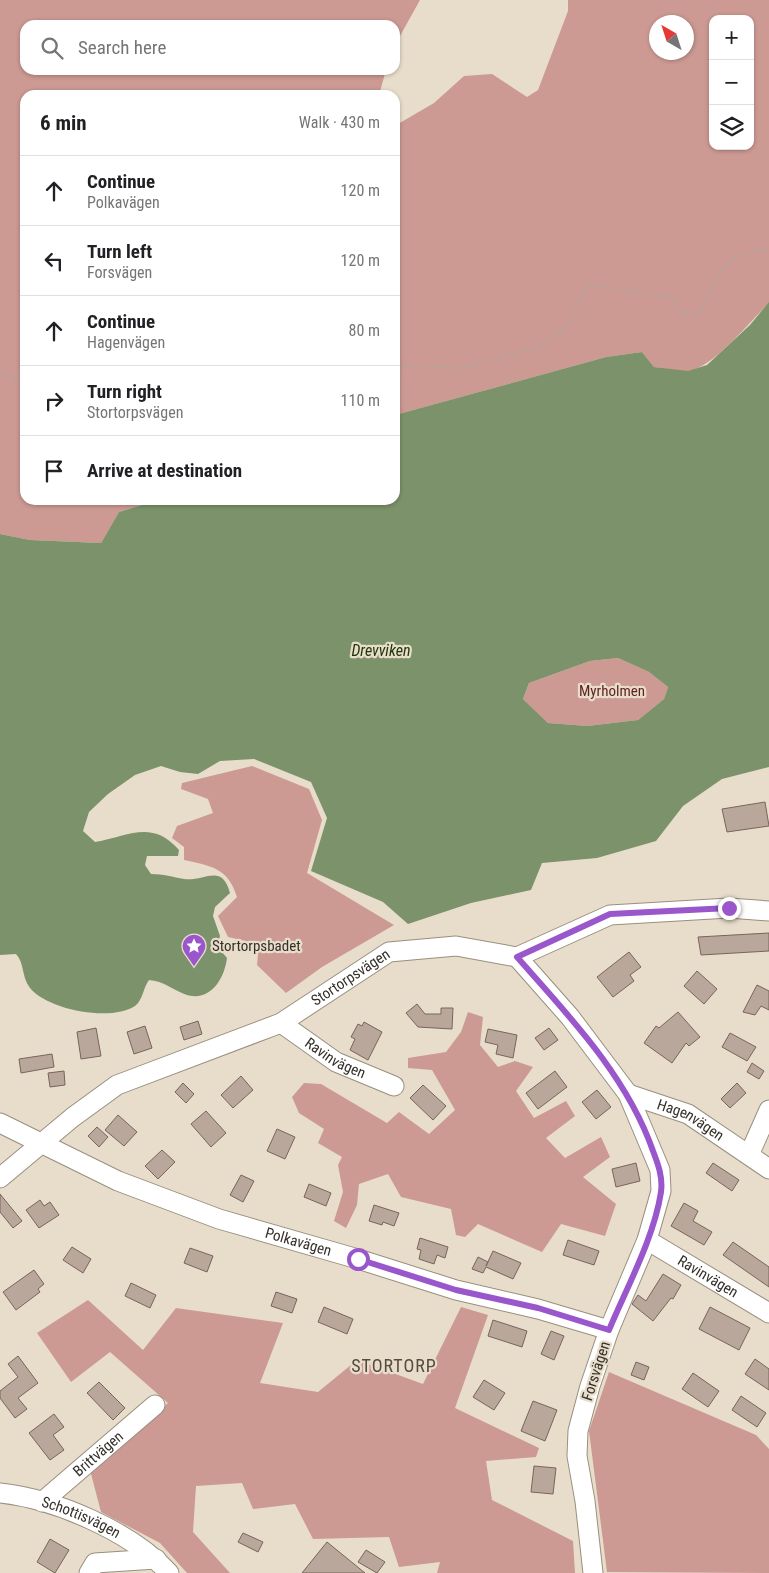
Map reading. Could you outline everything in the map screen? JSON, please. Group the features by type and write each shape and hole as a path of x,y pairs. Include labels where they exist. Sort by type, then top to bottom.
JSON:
{"street":[{"path":"628,1094 570,1018 517,957 610,914 729,908 769,911"},
{"name":"Stortorpsvägen","path":"0,1178 73,1117 117,1085 281,1023 389,952 456,946 517,957"},
{"name":"Ravinvägen","path":"281,1023 336,1062 394,1086"},
{"name":"Hagenvägen","path":"628,1094 688,1114 769,1169"},
{"name":"Forsvägen","path":"593,1573 585,1501 577,1456 578,1431 590,1386 609,1330 647,1240 661,1191 660,1170 628,1094"},
{"path":"749,1155 769,1110"},
{"name":"Polkavägen","path":"0,1123 118,1181 219,1219 358,1259 456,1290 538,1308 609,1330"},
{"name":"Ravinvägen","path":"647,1240 769,1313"},
{"name":"Brittvägen","path":"42,1502 155,1405"},
{"name":"Schottisvägen","path":"0,1493 28,1496 92,1519 156,1559 169,1573"},
{"name":"Schottisvägen","path":"89,1573 96,1563 156,1559"}],"path":[{"path":"400,369 406,365 464,368 542,345 566,328 588,285 672,298 682,314 699,313 719,272 733,257 769,249"},
{"path":"0,372 20,380"}],"green space":[{"path":"0,0 420,0 400,36 400,20 20,20 20,75 385,75 380,90 20,90 20,505 142,505 119,512 101,543 30,540 0,534"},
{"path":"568,0 769,0 769,303 721,352 710,361 689,371 654,367 642,352 606,357 400,414 400,123 434,103 464,76 492,74 527,97 538,90 568,11"},
{"name":"Myrholmen","path":"618,658 649,672 668,687 664,699 638,720 587,726 548,723 523,699 529,683 590,661"},
{"path":"252,766 309,789 322,820 307,873 394,925 322,967 286,993 257,965 259,944 228,937 218,916 237,897 229,879 210,866 184,860 184,847 172,838 177,826 213,813 208,799 181,789 182,783"},
{"path":"468,1012 483,1017 480,1045 498,1067 515,1061 533,1067 516,1091 534,1118 566,1101 575,1116 546,1138 565,1158 601,1137 610,1157 583,1177 616,1204 605,1236 561,1224 542,1252 478,1224 465,1237 456,1235 451,1209 401,1197 388,1174 359,1184 357,1205 346,1228 334,1221 343,1192 338,1165 342,1157 318,1143 324,1129 299,1113 292,1097 304,1083 321,1084 387,1123 399,1112 429,1134 455,1110 432,1070 408,1068 408,1058 446,1052 461,1032"},
{"path":"88,1300 143,1350 176,1308 283,1323 260,1383 318,1392 357,1360 423,1384 461,1307 488,1315 455,1408 539,1448 536,1457 486,1461 492,1500 573,1541 575,1573 437,1573 440,1562 399,1567 389,1537 313,1539 295,1504 253,1509 242,1483 196,1486 193,1532 230,1573 187,1573 160,1543 101,1512 90,1470 168,1403 110,1352 71,1382 37,1333"},
{"path":"609,1372 756,1435 769,1449 769,1573 607,1572 589,1431"}],"water":[{"name":"Drevviken","path":"769,302 769,767 722,779 683,806 656,841 597,858 542,863 531,890 471,903 408,924 383,902 311,871 327,818 311,782 254,759 220,761 198,774 180,772 161,766 135,775 108,794 89,812 83,831 95,842 140,832 150,832 159,835 179,850 178,856 147,856 145,865 151,874 184,879 217,876 222,878 227,884 230,893 215,907 213,916 220,936 217,946 227,958 222,975 213,989 200,996 191,996 162,983 149,980 140,1001 135,1006 124,1011 96,1013 80,1011 65,1008 39,996 27,984 21,962 16,954 0,955 0,534 30,540 101,543 119,512 142,505 400,505 400,414 606,357 642,352 654,367 688,371 707,365 750,325","holes":["618,658 649,672 668,687 664,699 638,720 587,726 548,723 523,699 529,683 590,661"]}],"building":[{"path":"765,802 769,826 727,832 722,809"},
{"path":"769,933 769,951 701,955 698,937"},
{"path":"629,952 641,967 630,975 634,981 613,997 597,977"},
{"path":"697,971 717,989 704,1004 684,986"},
{"path":"757,985 769,991 769,1010 761,1006 755,1015 743,1012"},
{"path":"417,1004 425,1014 441,1014 441,1008 453,1008 452,1029 418,1027 406,1013"},
{"path":"678,1012 700,1037 689,1046 686,1043 672,1063 644,1043 656,1026 659,1028"},
{"path":"198,1021 202,1034 184,1040 180,1027"},
{"path":"364,1022 382,1032 368,1060 350,1050 355,1039 351,1037 358,1024 362,1026"},
{"path":"145,1026 152,1048 134,1054 127,1032"},
{"path":"96,1028 101,1056 81,1059 77,1032"},
{"path":"549,1028 558,1040 544,1050 535,1038"},
{"path":"488,1029 517,1035 513,1058 496,1054 498,1045 485,1042"},
{"path":"730,1033 756,1047 747,1061 722,1047"},
{"path":"52,1054 54,1067 21,1073 19,1059"},
{"path":"752,1063 764,1071 759,1079 747,1072"},
{"path":"64,1071 65,1085 50,1087 48,1073"},
{"path":"555,1071 567,1087 538,1109 526,1093"},
{"path":"241,1076 253,1090 233,1108 221,1095"},
{"path":"183,1083 194,1094 186,1103 175,1092"},
{"path":"737,1083 746,1093 730,1108 721,1099"},
{"path":"423,1085 446,1106 433,1120 410,1098"},
{"path":"597,1090 611,1107 596,1119 582,1102"},
{"path":"206,1111 226,1133 211,1147 191,1124"},
{"path":"118,1115 137,1132 124,1146 105,1130"},
{"path":"97,1127 108,1137 99,1147 88,1136"},
{"path":"277,1129 295,1137 285,1159 267,1151"},
{"path":"162,1150 175,1162 158,1179 145,1166"},
{"path":"636,1163 640,1181 616,1187 612,1169"},
{"path":"713,1163 739,1180 732,1191 706,1173"},
{"path":"241,1175 254,1181 243,1202 230,1195"},
{"path":"309,1184 331,1193 326,1206 304,1197"},
{"path":"0,1194 22,1221 13,1228 0,1212"},
{"path":"40,1200 44,1206 50,1202 59,1215 39,1228 26,1210"},
{"path":"684,1203 698,1211 693,1221 712,1232 704,1245 671,1226"},
{"path":"374,1205 399,1213 394,1226 383,1222 382,1225 369,1221"},
{"path":"420,1238 448,1247 445,1258 437,1255 434,1264 419,1259 421,1250 417,1249"},
{"path":"568,1240 599,1251 594,1265 563,1255"},
{"path":"733,1242 769,1267 769,1287 723,1255"},
{"path":"72,1247 91,1259 83,1273 63,1260"},
{"path":"190,1248 213,1256 207,1272 184,1263"},
{"path":"493,1251 521,1263 513,1279 486,1267 483,1273 472,1269 478,1257 488,1262"},
{"path":"34,1270 44,1284 38,1289 40,1292 16,1310 3,1292"},
{"path":"663,1274 681,1285 673,1299 671,1298 653,1321 632,1304 638,1295 646,1301"},
{"path":"131,1283 156,1295 150,1308 125,1296"},
{"path":"276,1292 297,1299 292,1313 271,1306"},
{"path":"324,1307 353,1319 347,1334 318,1322"},
{"path":"710,1307 750,1328 739,1350 699,1329"},
{"path":"493,1320 527,1331 522,1347 488,1336"},
{"path":"551,1331 564,1336 554,1360 541,1354"},
{"path":"18,1356 38,1383 18,1398 27,1409 15,1418 0,1398 0,1391 18,1377 8,1364"},
{"path":"755,1359 769,1369 769,1390 745,1374"},
{"path":"636,1362 649,1367 644,1380 631,1375"},
{"path":"693,1373 719,1391 708,1407 682,1389"},
{"path":"484,1380 505,1393 494,1410 473,1397"},
{"path":"99,1382 125,1408 113,1420 87,1393"},
{"path":"741,1396 766,1413 757,1427 732,1410"},
{"path":"533,1401 557,1410 545,1441 521,1431"},
{"path":"54,1414 64,1427 53,1435 64,1450 50,1460 29,1433"},
{"path":"534,1466 556,1468 553,1494 531,1492"},
{"path":"243,1533 263,1542 258,1552 238,1542"},
{"path":"50,1539 69,1550 55,1573 37,1562"},
{"path":"327,1542 365,1573 302,1573"},
{"path":"366,1550 385,1562 377,1573 358,1562"}],"place":[{"name":"Stortorpsbadet","path":"194,967"}],"district":[{"name":"STORTORP","path":"394,1365"}],"route":[{"path":"358,1259 456,1290 538,1308 609,1330 647,1240 661,1191 660,1170 651,1144 628,1094 570,1018 517,957 610,914 729,908"}]}
